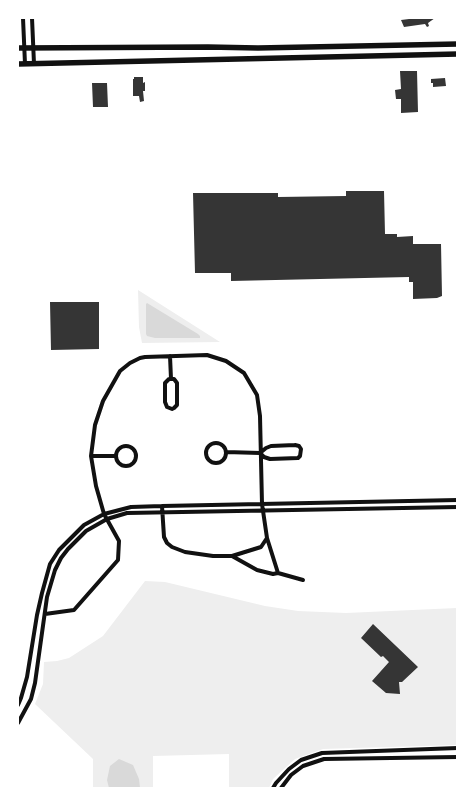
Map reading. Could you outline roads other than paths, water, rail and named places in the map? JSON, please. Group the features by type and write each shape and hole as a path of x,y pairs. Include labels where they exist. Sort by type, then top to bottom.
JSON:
{"main road":[{"path":"18,48 258,48 458,44"},
{"path":"18,64 458,54"}],"street":[{"path":"24,18 26,64"},
{"path":"32,18 34,64"},
{"path":"45,614 74,610 118,560 118,541 104,514 96,486 92,456 95,425 103,401 120,371 140,358 207,355 226,361 244,373 254,389 258,401 262,504 267,538 278,573"},
{"path":"170,356 171,379"},
{"path":"171,379 174,379 177,383 178,402 176,407 172,409 167,407 165,402 165,383 171,379"},
{"path":"216,443 222,445 226,452 223,459 216,462 209,460 206,453 208,446 216,443"},
{"path":"226,452 260,453 271,446 295,445 301,449 298,458 270,460 260,453"},
{"path":"126,446 133,449 136,456 133,463 126,466 119,463 116,456 119,449 126,446"},
{"path":"92,456 116,456"},
{"path":"18,705 27,677 38,608 50,564 59,550 84,524 104,514 131,507 458,500"},
{"path":"162,506 164,537 172,547 185,552 213,556 232,556 261,546 267,538"},
{"path":"18,723 31,699 35,683 48,595 55,570 61,558 86,530 106,519 127,514 163,512 458,507"},
{"path":"232,556 258,570 303,580"},
{"path":"273,788 289,769 301,760 322,752 458,748"},
{"path":"341,751 341,758"},
{"path":"281,788 291,775 303,766 324,759 458,757"}]}
